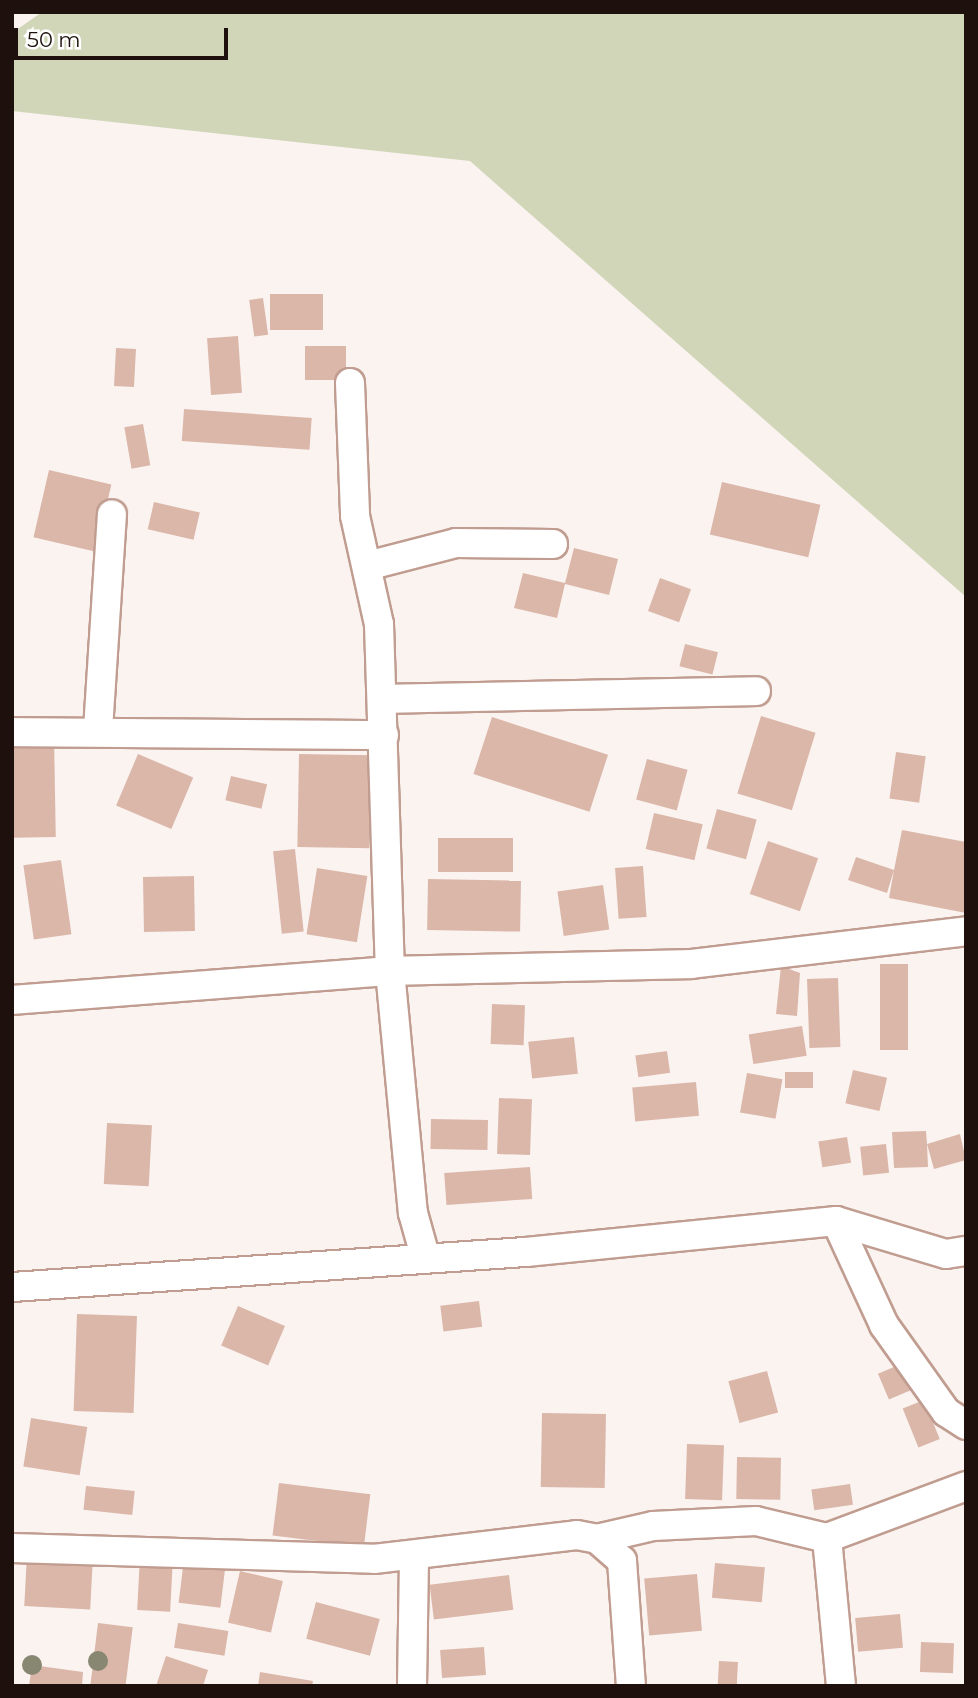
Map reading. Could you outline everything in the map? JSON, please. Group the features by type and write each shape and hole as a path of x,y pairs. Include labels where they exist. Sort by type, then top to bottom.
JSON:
{"street":[{"path":"350,383 355,516 379,624 390,971 412,1213 425,1255"},
{"path":"98,730 111,514"},
{"path":"367,566 456,543 553,544"},
{"path":"382,699 756,691"},
{"path":"12,732 98,730 384,735"},
{"path":"12,1000 390,971 691,964 966,931"},
{"path":"836,1221 902,1354 946,1412 966,1425"},
{"path":"12,1287 425,1255 526,1252 836,1221 946,1254 966,1251"},
{"path":"12,1548 414,1556 577,1535 597,1539 653,1526 756,1521 827,1538 966,1486"},
{"path":"827,1538 841,1686"},
{"path":"597,1539 622,1561 631,1686"},
{"path":"412,1686 414,1556"}],"green space":[{"path":"42,12 966,12 966,597 470,161 12,111 12,33"}],"building":[{"path":"270,294 323,294 323,330 270,330"},
{"path":"263,298 268,335 254,337 249,300"},
{"path":"238,336 242,393 211,395 207,338"},
{"path":"305,346 346,346 346,380 305,380"},
{"path":"116,348 136,349 134,387 114,386"},
{"path":"184,409 312,418 309,450 182,441"},
{"path":"143,424 150,465 132,469 124,427"},
{"path":"49,470 111,484 96,552 33,537"},
{"path":"722,482 820,505 808,557 710,535"},
{"path":"154,502 200,513 193,540 148,529"},
{"path":"574,548 618,559 609,595 565,584 557,618 514,608 523,573 565,583"},
{"path":"660,578 691,589 679,622 648,611"},
{"path":"685,644 718,652 712,675 679,666"},
{"path":"761,716 816,733 792,810 737,793"},
{"path":"492,717 608,755 589,812 473,774"},
{"path":"54,735 56,837 14,838 12,736"},
{"path":"896,752 926,756 919,803 889,799"},
{"path":"138,754 193,777 171,829 116,806"},
{"path":"299,754 371,755 369,848 297,847"},
{"path":"647,759 688,770 677,810 636,800"},
{"path":"231,776 267,784 261,809 225,800"},
{"path":"717,809 757,820 746,859 706,849"},
{"path":"654,813 703,824 694,860 646,849"},
{"path":"902,830 966,842 966,913 889,898"},
{"path":"438,838 513,838 513,872 438,872"},
{"path":"768,841 818,858 800,911 750,894"},
{"path":"295,849 304,932 282,934 273,851"},
{"path":"856,857 894,870 887,893 848,880"},
{"path":"61,860 71,934 34,940 23,865"},
{"path":"643,866 647,917 619,919 615,868"},
{"path":"317,868 367,876 357,942 307,934"},
{"path":"194,876 195,931 144,932 143,877"},
{"path":"428,879 521,881 520,932 427,930"},
{"path":"603,885 609,930 564,936 557,891"},
{"path":"880,964 908,964 908,1050 880,1050"},
{"path":"781,966 800,973 797,1016 776,1014"},
{"path":"838,978 840,1047 809,1048 807,979"},
{"path":"492,1004 525,1005 524,1045 491,1044"},
{"path":"802,1026 807,1056 753,1064 749,1034"},
{"path":"574,1037 578,1074 532,1079 528,1042"},
{"path":"667,1051 670,1073 638,1077 635,1055"},
{"path":"853,1070 887,1078 879,1111 845,1103"},
{"path":"785,1072 813,1072 813,1088 785,1088"},
{"path":"747,1073 782,1079 776,1119 740,1112"},
{"path":"696,1082 699,1116 635,1121 632,1088"},
{"path":"499,1098 532,1099 530,1155 497,1154"},
{"path":"431,1119 488,1120 487,1150 430,1149"},
{"path":"107,1123 152,1125 149,1186 104,1184"},
{"path":"926,1131 928,1167 894,1168 892,1132"},
{"path":"960,1134 966,1160 934,1169 927,1144"},
{"path":"847,1137 851,1163 822,1167 818,1142"},
{"path":"886,1144 889,1173 863,1176 860,1147"},
{"path":"530,1167 532,1199 446,1205 444,1173"},
{"path":"479,1301 482,1327 443,1332 440,1306"},
{"path":"238,1306 285,1326 268,1366 221,1346"},
{"path":"77,1314 137,1316 134,1413 74,1411"},
{"path":"901,1364 912,1390 889,1400 878,1374"},
{"path":"767,1371 778,1413 739,1423 728,1381"},
{"path":"924,1400 940,1439 918,1448 903,1409"},
{"path":"542,1413 606,1414 605,1488 541,1487"},
{"path":"31,1418 87,1427 80,1475 23,1466"},
{"path":"687,1444 724,1445 722,1500 685,1499"},
{"path":"737,1457 781,1458 780,1500 736,1499"},
{"path":"279,1483 370,1494 364,1547 273,1536"},
{"path":"850,1484 853,1505 814,1510 811,1489"},
{"path":"86,1486 135,1491 132,1515 83,1510"},
{"path":"27,1554 93,1557 90,1609 24,1606"},
{"path":"140,1556 173,1558 170,1612 137,1610"},
{"path":"184,1559 226,1564 220,1608 179,1603"},
{"path":"715,1563 765,1567 762,1602 712,1598"},
{"path":"240,1571 283,1581 271,1633 228,1623"},
{"path":"697,1574 702,1631 649,1635 644,1579"},
{"path":"509,1575 513,1610 434,1619 430,1585"},
{"path":"316,1602 380,1619 370,1656 306,1639"},
{"path":"900,1614 903,1648 858,1652 855,1618"},
{"path":"98,1623 133,1627 126,1686 90,1686"},
{"path":"178,1623 228,1631 224,1656 174,1648"},
{"path":"921,1642 954,1643 953,1673 920,1672"},
{"path":"484,1647 486,1675 442,1678 440,1650"},
{"path":"166,1656 208,1670 203,1686 156,1686"},
{"path":"719,1661 738,1662 737,1686 718,1686"},
{"path":"32,1665 83,1672 82,1686 29,1686"},
{"path":"260,1672 313,1681 312,1686 258,1686"}]}
